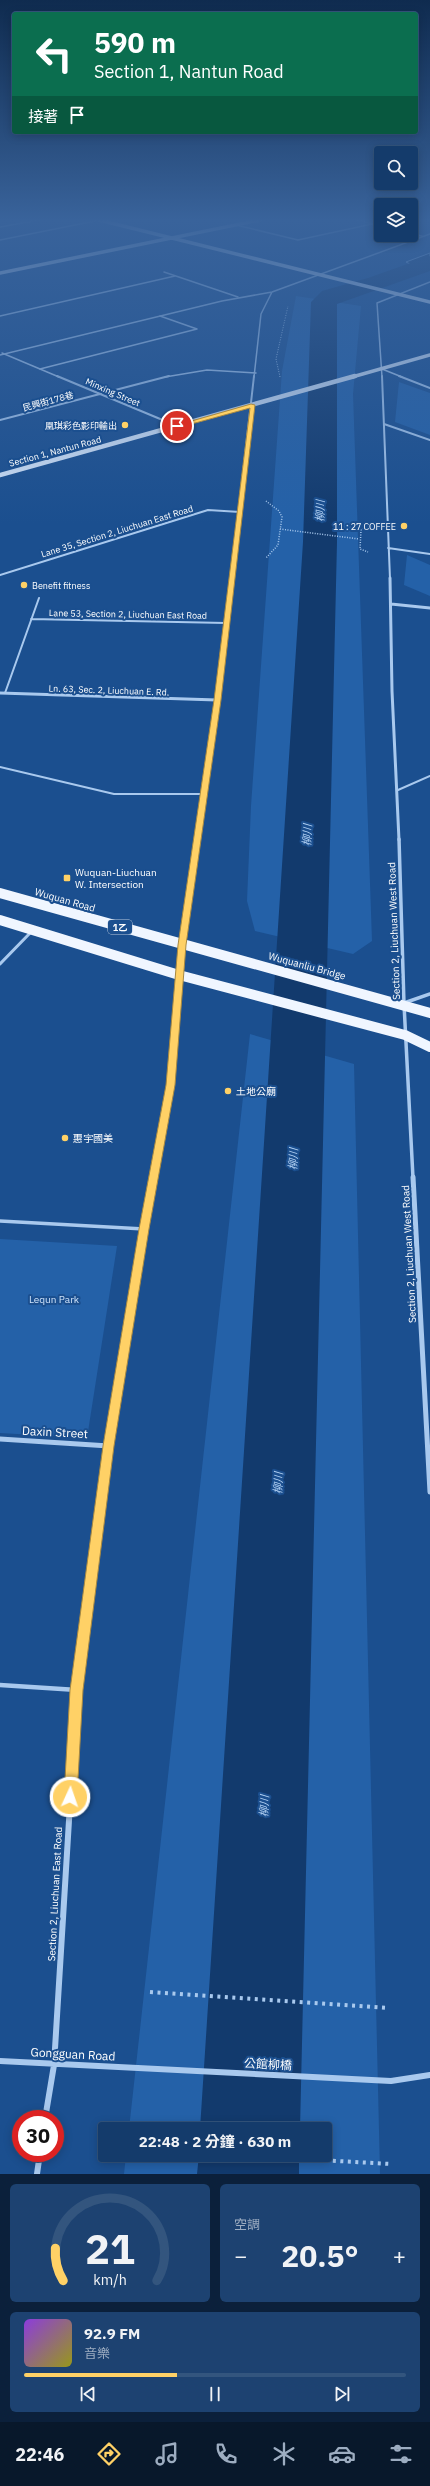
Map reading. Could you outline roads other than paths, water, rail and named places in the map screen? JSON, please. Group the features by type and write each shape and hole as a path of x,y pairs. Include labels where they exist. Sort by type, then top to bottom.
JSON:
{"main road":[{"name":"Wuquan Road","path":"0,893 240,960"},
{"path":"0,920 179,975 405,1035 430,1047"},
{"name":"Wuquanliu Bridge","path":"240,960 404,1004"},
{"name":"1乙","path":"404,1004 430,1013"}],"street":[{"path":"1,353 137,321"},
{"name":"Section 2, Liuchuan East Road","path":"46,2110 54,2064 77,1690 108,1446 144,1229 171,1085 182,945 202,794 217,700 256,373 260,321"},
{"name":"Section 2, Liuchuan West Road","path":"378,321 382,369 388,548 390,559 392,691 398,790 405,1035 430,1492"},
{"name":"Minxing Street","path":"1,353 177,426"},
{"path":"382,369 430,355"},
{"path":"382,369 430,388"},
{"name":"Section 1, Nantun Road","path":"0,475 382,369"},
{"name":"民興街178巷","path":"0,420 180,373 207,370 256,373"},
{"path":"384,424 430,440"},
{"name":"Lane 35, Section 2, Liuchuan East Road","path":"0,576 208,510 240,512"},
{"path":"388,548 430,554"},
{"path":"391,604 430,608"},
{"name":"Ln. 63, Sec. 2, Liuchuan E. Rd.","path":"0,693 217,700"},
{"path":"404,1004 430,994"},
{"name":"Daxin Street","path":"0,1439 108,1446"},
{"name":"Gongguan Road","path":"0,2061 144,2068"},
{"name":"公館柳橋","path":"144,2068 391,2081 430,2075"},
{"path":"37,2174 39,2162"}],"lane":[{"path":"40,369 196,330 174,321"},
{"path":"5,693 39,598"},
{"name":"Lane 53, Section 2, Liuchuan East Road","path":"31,619 226,623"},
{"path":"0,767 114,794 202,794"},
{"path":"398,790 430,776"},
{"path":"0,964 33,930"},
{"path":"0,1220 144,1229"},
{"path":"0,1685 77,1690"}],"waterway":[{"name":"柳川","path":"250,2122 320,542 324,321"},
{"name":"柳川","path":"248,2174 249,2162"}],"place":[{"name":"凰琪彩色影印輸出","path":"125,425"},
{"name":"11 : 27 COFFEE","path":"404,526"},
{"name":"Benefit fitness","path":"24,585"},
{"name":"Wuquan-Liuchuan W. Intersection","path":"67,878"},
{"name":"土地公廟","path":"228,1091"},
{"name":"惠宇國美","path":"65,1138"}],"park label":[{"name":"Lequn Park","path":"54,1299"}]}
